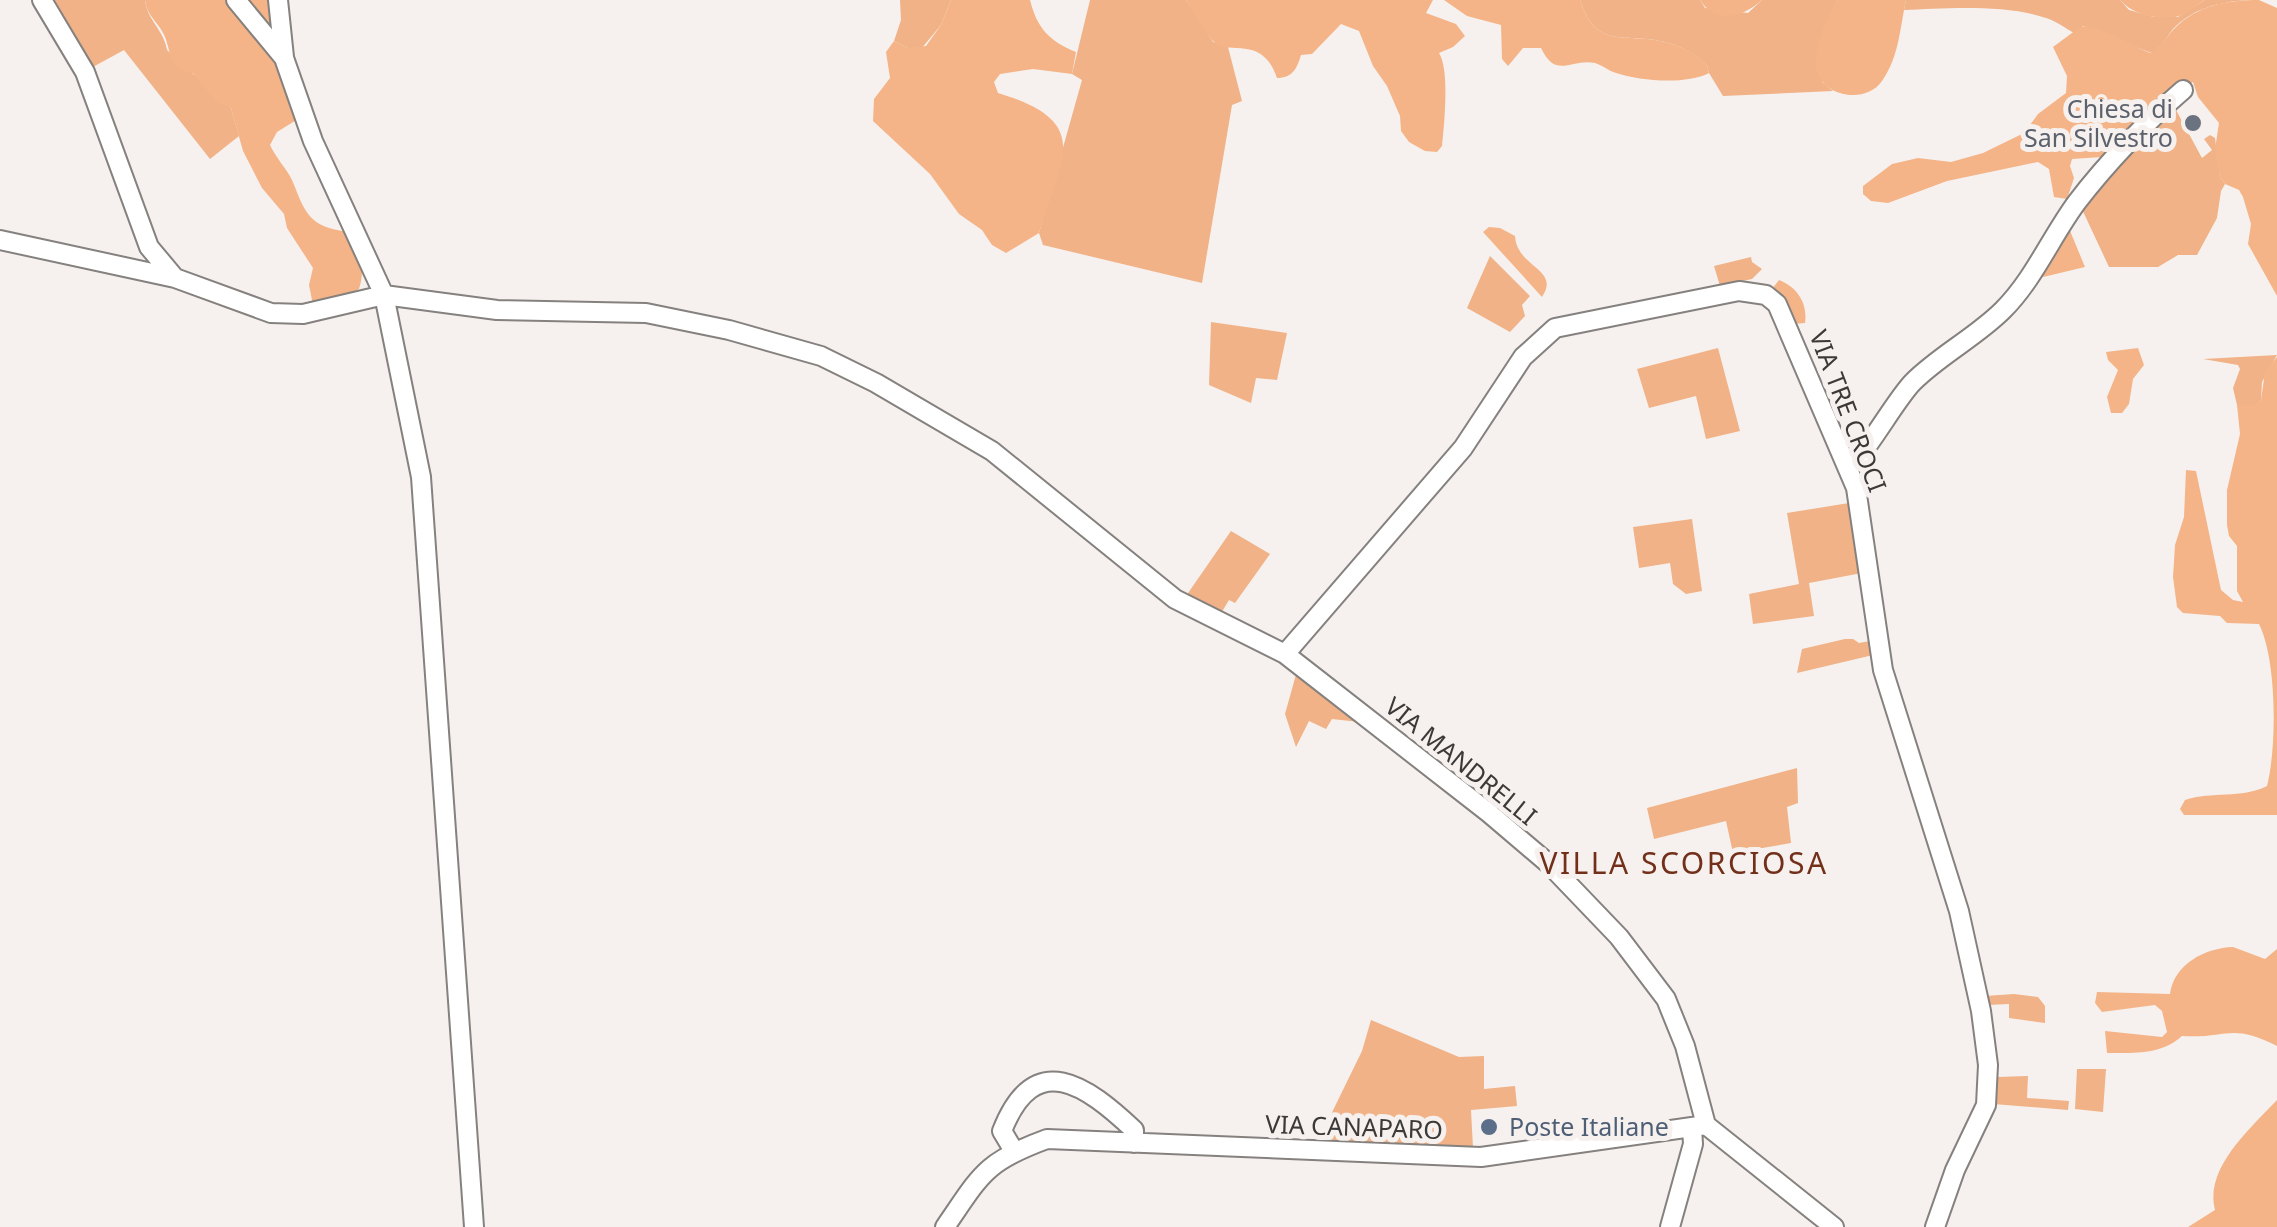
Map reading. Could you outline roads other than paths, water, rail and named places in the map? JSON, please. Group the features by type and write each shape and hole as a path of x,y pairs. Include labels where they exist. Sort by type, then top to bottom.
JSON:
{"street":[{"path":"42,0 85,72 149,247 175,278"},
{"path":"236,0 284,58"},
{"path":"278,0 284,58 313,141 384,296 422,476 474,1227"},
{"path":"1848,466 1857,463 1882,419 1912,382 2002,311 2029,278 2078,201 2183,90"},
{"name":"VIA MANDRELLI","path":"0,240 175,278 271,312 303,314 384,296 497,310 646,313 729,330 821,356 876,384 992,451 1174,599 1285,654 1549,864 1620,937 1658,988 1676,1022 1699,1126"},
{"name":"VIA TRE CROCI","path":"1285,654 1463,448 1524,357 1554,328 1740,291 1766,295 1783,314 1858,497 1883,670 1958,911 1981,1011 1988,1064 1986,1105 1955,1170 1935,1227"},
{"path":"1014,1151 1002,1131 1007,1116 1026,1092 1042,1081 1066,1082 1088,1090 1134,1130 1134,1142"},
{"path":"1670,1227 1699,1126 1834,1227"},
{"name":"VIA CANAPARO","path":"945,1227 984,1169 1014,1151 1046,1140 1481,1157 1699,1126"}],"place":[{"name":"Chiesa di San Silvestro","path":"2193,123"},
{"name":"Poste Italiane","path":"1489,1127"}],"district":[{"name":"VILLA SCORCIOSA","path":"1684,864"}]}
